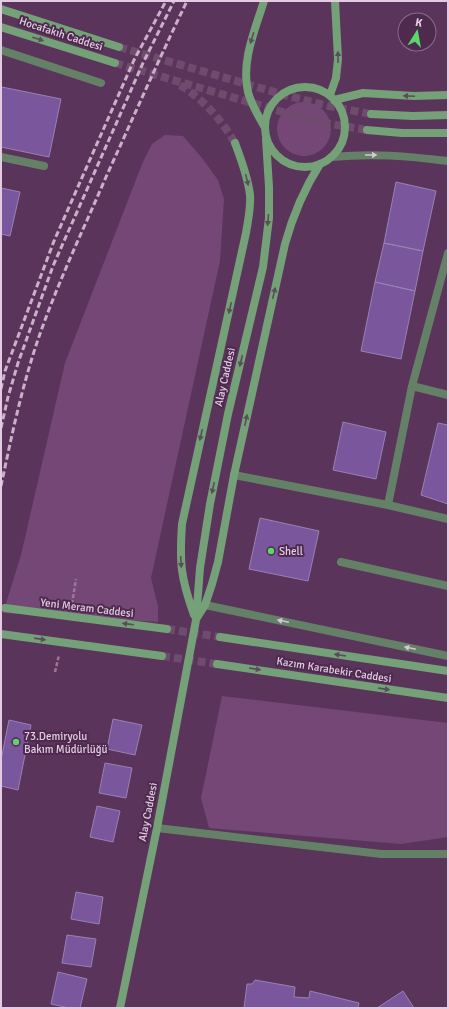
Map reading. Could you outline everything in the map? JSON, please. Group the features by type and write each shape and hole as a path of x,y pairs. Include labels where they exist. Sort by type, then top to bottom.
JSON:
{"main road":[{"path":"264,1 247,60 246,76 248,93 264,126"},
{"path":"332,97 338,59 335,1"},
{"name":"Hocafakıh Caddesi","path":"1,9 119,47"},
{"name":"Hocafakıh Caddesi","path":"1,27 115,63"},
{"path":"306,86 319,88 332,97 338,104 343,114 345,126 344,137 339,148 332,157 320,164 307,167 294,166 282,160 272,151 266,139 264,126 266,113 272,102 282,93 293,88 306,86"},
{"path":"332,97 362,93 414,96 448,95"},
{"path":"371,114 413,116 448,115"},
{"path":"367,130 402,133 448,133"},
{"name":"Alay Caddesi","path":"120,1008 157,828 196,620 200,568 210,504 228,414 263,267 269,218 266,139"},
{"path":"196,620 187,595 182,570 180,547 182,524 249,219 250,194 244,168 235,143"},
{"name":"Alay Caddesi","path":"196,620 205,605 218,562 234,475 285,244 291,224 305,190 320,164"},
{"name":"Yeni Meram Caddesi","path":"5,608 167,630"},
{"path":"1,634 162,656"},
{"name":"Kazım Karabekir Caddesi","path":"220,637 448,671"},
{"name":"Kazım Karabekir Caddesi","path":"217,664 448,698"}],"street":[{"path":"1,50 101,83"},
{"path":"332,157 387,155 448,161"},
{"path":"1,157 44,166"},
{"path":"388,505 412,386 448,253"},
{"path":"412,386 448,395"},
{"path":"234,475 388,505 448,519"},
{"path":"342,562 448,586"},
{"path":"205,605 448,656"},
{"path":"157,828 381,854 448,854"}],"path":[{"path":"71,608 76,579"},
{"path":"55,672 60,653"}],"shaded area":[{"path":"299,102 309,102 319,106 327,114 331,124 331,134 327,144 319,152 309,156 299,156 289,152 281,144 277,134 277,124 281,114 289,106"},
{"path":"165,135 183,136 218,180 224,199 220,261 151,578 158,606 158,622 3,613 21,555 65,363 142,164 152,144"},
{"path":"222,696 448,723 448,837 401,844 209,828 201,798"}],"building":[{"path":"2,87 61,99 49,157 1,147"},
{"path":"396,182 436,191 423,251 384,243"},
{"path":"1,188 20,192 10,236 1,234"},
{"path":"384,243 423,251 415,291 375,282"},
{"path":"375,282 415,291 401,359 361,351"},
{"path":"343,422 386,432 376,479 333,470"},
{"path":"438,423 448,425 448,504 421,495"},
{"path":"260,518 319,531 308,581 249,569"},
{"path":"113,719 142,725 135,755 107,749"},
{"name":"73.Demiryolu Bakım Müdürlüğü","path":"9,720 31,725 18,790 1,786 1,760"},
{"path":"105,763 132,768 126,798 99,793"},
{"path":"97,806 120,811 113,842 90,837"},
{"path":"76,892 103,897 99,924 71,919"},
{"path":"67,935 96,939 91,967 62,963"},
{"path":"58,972 87,979 80,1008 69,1008 51,1004"},
{"path":"255,980 295,987 294,997 309,998 310,991 359,1003 358,1008 244,1008 247,984 252,984"},
{"path":"403,991 414,1008 377,1008"}],"tunnel":[{"path":"119,47 288,96 371,114"},
{"path":"115,63 283,112 325,123 367,130"},
{"path":"180,85 211,110 235,143"},
{"path":"167,629 220,637"},
{"path":"162,656 217,664"}],"railway":[{"path":"1,389 5,371 54,241 134,60 166,1"},
{"path":"1,428 18,363 53,266 143,63 174,1"},
{"path":"1,486 23,388 48,311 106,177 187,1"}],"place":[{"name":"Shell","path":"271,551"},
{"name":"73.Demiryolu Bakım Müdürlüğü","path":"16,742"}]}
